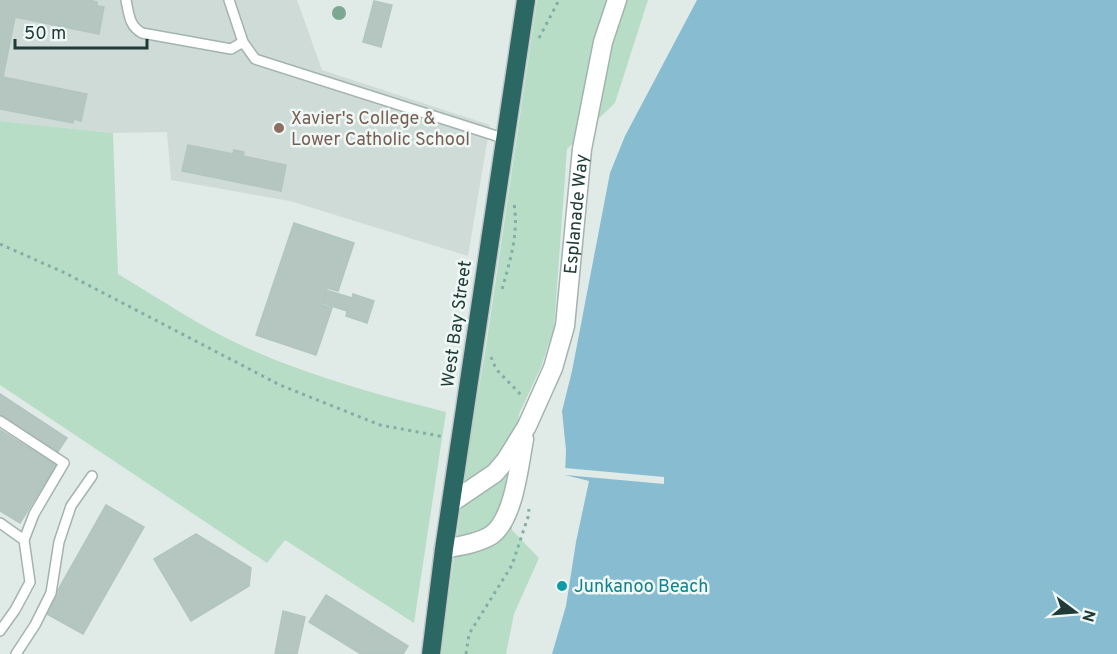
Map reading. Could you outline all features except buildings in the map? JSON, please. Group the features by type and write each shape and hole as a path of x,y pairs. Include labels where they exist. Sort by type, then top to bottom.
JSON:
{"highway":[{"name":"West Bay Street","path":"431,654 444,549 526,0"}],"street":[{"name":"Esplanade Way","path":"451,503 495,473 506,460 531,418 553,368 565,326 582,148 603,42 617,0"},
{"name":"Esplanade Way","path":"444,549 492,535 504,518 511,502 531,418"}],"lane":[{"path":"126,0 131,23 142,33 231,49 243,42"},
{"path":"229,0 243,42 255,59 506,139"},
{"path":"0,421 64,463 34,514 24,540 30,582 15,610 0,631"},
{"path":"16,654 35,625 51,593 59,542 71,506 92,476"},
{"path":"0,524 24,540"}],"path":[{"path":"537,46 541,32 559,0"},
{"path":"502,290 511,261 516,220 513,197"},
{"path":"0,244 65,273 280,385 380,425 460,440"},
{"path":"491,352 496,369 531,418"},
{"path":"466,654 469,634 512,565 528,518 529,506"}],"shaded area":[{"name":"Xavier's College & Lower Catholic School","path":"0,0 297,0 322,70 490,125 468,256 290,201 171,180 167,132 113,133 0,121"}],"green space":[{"path":"537,0 648,0 615,103 567,149 554,328 541,367 519,414 512,530 539,558 514,614 506,654 441,654 470,441"},
{"path":"0,121 113,133 118,274 213,331 245,347 344,384 446,412 414,623 285,540 267,563 0,385"}],"water":[{"path":"697,0 1117,0 1117,654 552,654 566,606 589,481 565,475 566,450 562,411 572,371 610,173 625,136"}],"pier":[{"path":"565,468 664,477 664,484 565,475"}],"place":[{"name":"Xavier's College & Lower Catholic School","path":"279,128"},
{"name":"Junkanoo Beach","path":"562,586"}]}
